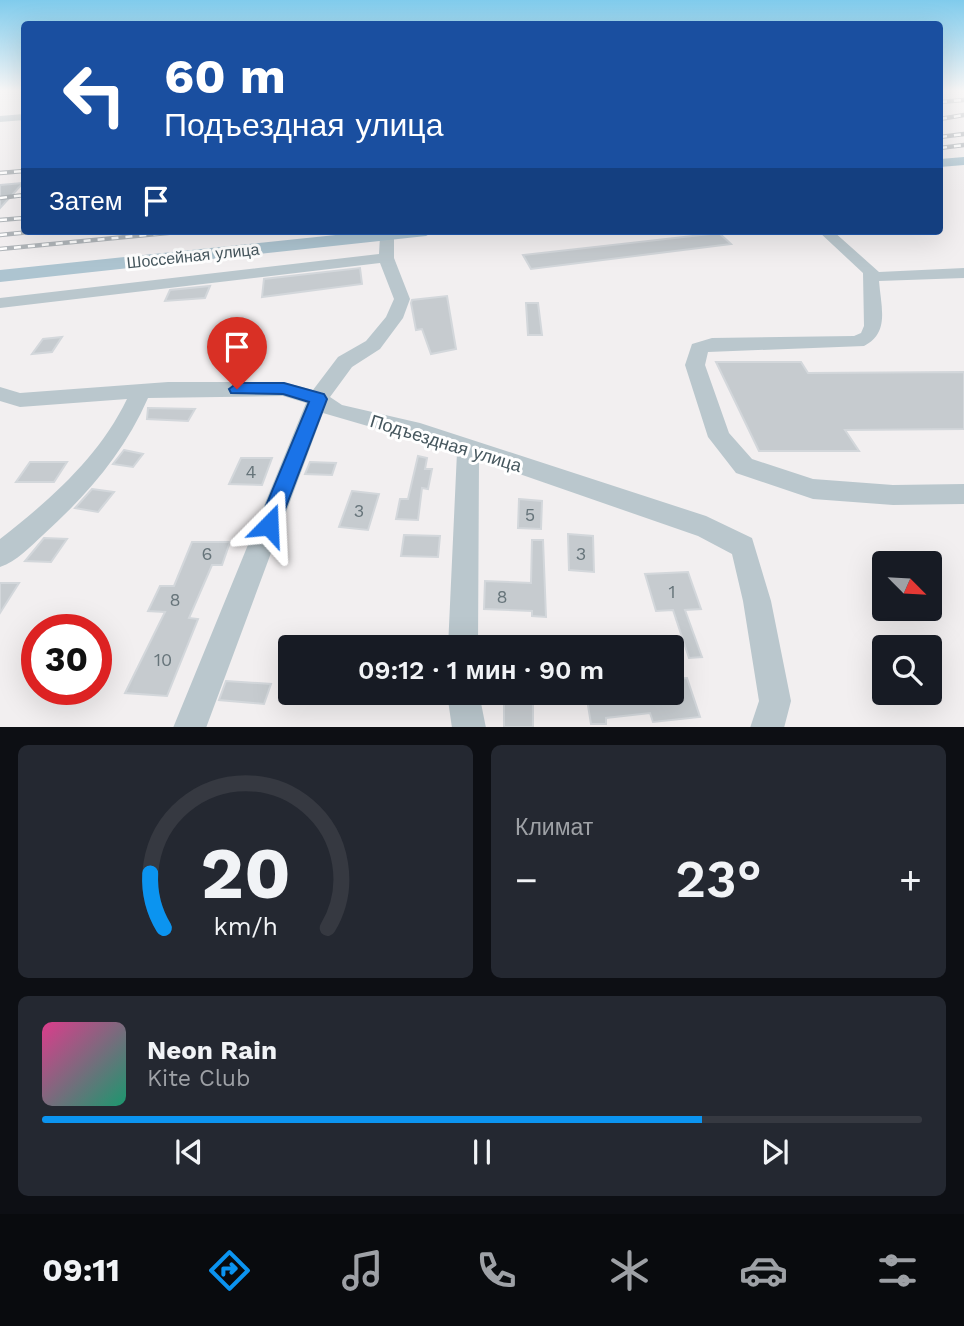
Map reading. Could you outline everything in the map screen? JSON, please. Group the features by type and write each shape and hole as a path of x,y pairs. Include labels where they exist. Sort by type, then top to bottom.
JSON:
{"main road":[{"path":"943,163 964,161"},
{"name":"Шоссейная улица","path":"0,276 395,235"}],"street":[{"path":"830,235 856,256 873,276 873,326 869,336 857,342 712,344 699,348 695,365 719,437 744,466 813,489 893,495 964,495"},
{"path":"189,727 318,399 345,362 373,345 394,318 402,299 386,258 387,236"},
{"path":"0,303 386,258"},
{"path":"873,276 964,273"},
{"name":"Подъездная улица","path":"0,394 20,400 141,391 284,388 318,399 336,411 419,431 706,527 743,547 757,601 775,701 767,727"},
{"path":"0,555 23,537 91,471 119,435 141,391"},
{"path":"463,635 468,449"},
{"path":"465,705 468,727"}],"building":[{"path":"21,183 0,208 0,185"},
{"path":"701,235 721,235 731,244 531,269 523,255"},
{"path":"360,268 362,284 262,297 264,279"},
{"path":"210,286 205,298 165,301 170,290"},
{"path":"447,296 456,349 431,354 422,329 416,330 411,303 412,300"},
{"path":"526,303 538,303 542,335 528,335"},
{"path":"62,337 52,352 32,354 43,339"},
{"path":"716,362 801,362 808,373 964,372 964,429 845,430 859,451 759,451"},
{"path":"148,408 195,409 188,421 147,419"},
{"path":"124,450 143,454 133,467 113,464"},
{"path":"418,456 427,458 425,469 432,469 428,489 422,488 418,520 396,519 400,499 408,499"},
{"path":"241,458 272,458 262,485 229,484"},
{"path":"30,462 67,462 54,482 16,482"},
{"path":"310,462 336,463 332,475 305,474"},
{"path":"92,489 114,492 98,512 75,508"},
{"path":"352,491 379,494 368,530 339,527"},
{"path":"519,499 542,501 541,529 518,528"},
{"path":"568,534 593,536 594,572 569,570"},
{"path":"404,535 440,536 438,557 401,556"},
{"path":"44,538 67,539 51,562 25,561"},
{"path":"532,540 543,540 546,617 532,616 532,611 484,609 485,581 531,583"},
{"path":"192,542 230,542 222,565 212,565 189,618 198,619 167,696 125,693 165,612 148,611 160,586 174,586"},
{"path":"688,572 701,609 685,610 702,657 689,658 684,635 681,635 673,610 656,611 645,574"},
{"path":"0,583 19,583 0,613"},
{"path":"684,678 687,678 700,717 653,722 650,713 606,718 606,724 591,724 588,705 684,705"},
{"path":"226,681 271,684 264,704 219,700"},
{"path":"504,705 533,705 533,727 504,727"}],"railway":[{"path":"943,137 964,134"},
{"path":"943,148 964,145"},
{"path":"0,173 21,171"},
{"path":"0,198 21,195"},
{"path":"0,220 21,218"},
{"path":"0,235 21,233"},
{"path":"0,249 146,235"}],"route":[{"path":"237,389 284,388 318,399 269,525"}]}
